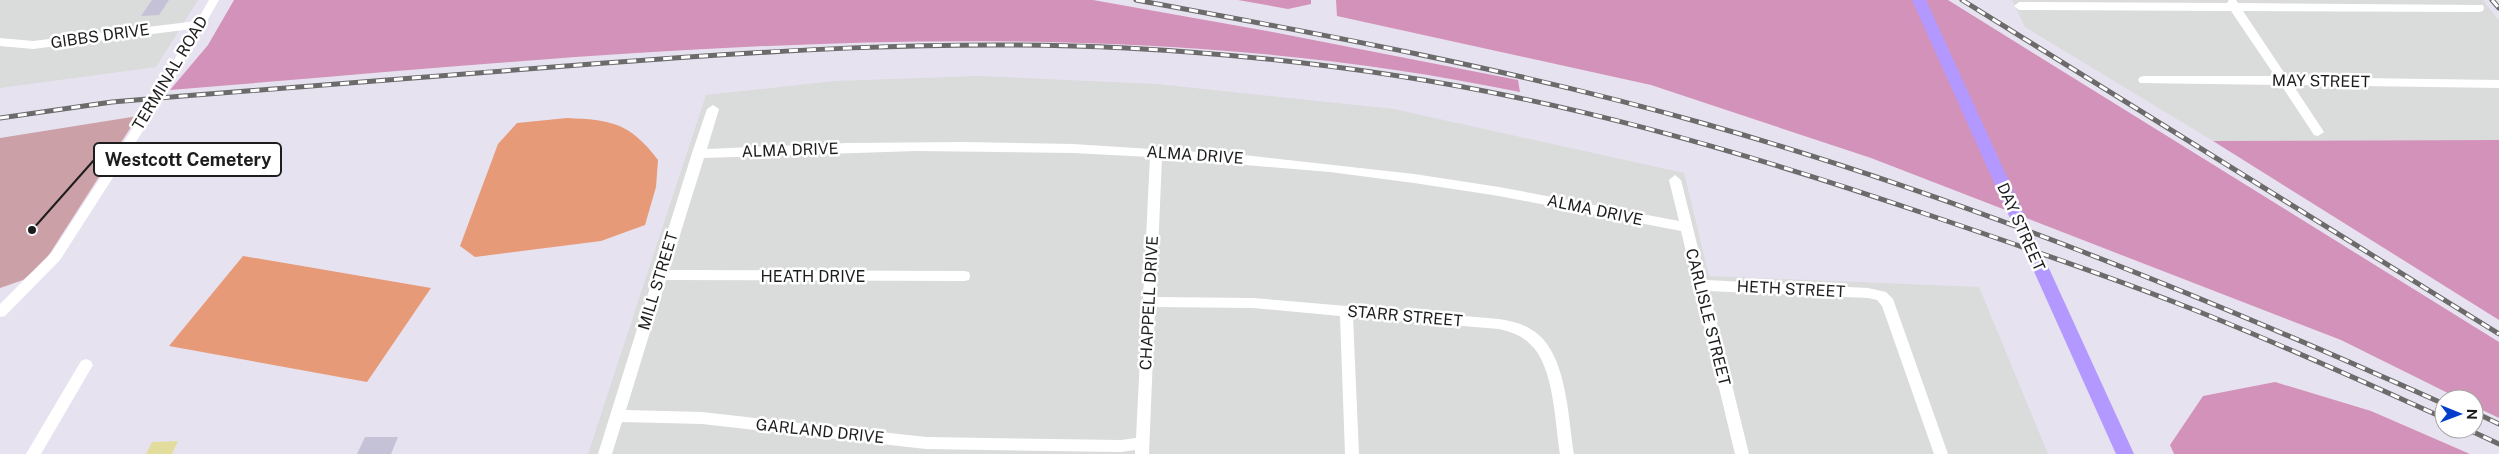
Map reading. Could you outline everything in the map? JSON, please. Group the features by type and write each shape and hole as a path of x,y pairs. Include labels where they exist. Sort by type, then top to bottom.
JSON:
{"main road":[{"name":"DAY STREET","path":"1920,1 2048,288 2125,454"}],"street":[{"name":"TERMINAL ROAD","path":"0,312 56,256 157,98 214,0"},
{"path":"2233,4 2318,132"},
{"path":"2019,6 2368,4 2479,8"},
{"name":"GIBBS DRIVE","path":"0,42 39,44 200,24"},
{"name":"MAY STREET","path":"2144,80 2499,84"},
{"name":"MILL STREET","path":"605,454 713,108"},
{"name":"ALMA DRIVE","path":"698,153 919,146 1156,152 1277,161 1404,175 1526,195 1668,225 1686,227"},
{"name":"CHAPPELL DRIVE","path":"1142,449 1156,152"},
{"name":"CARLISLE STREET","path":"1675,180 1742,454"},
{"name":"HEATH DRIVE","path":"662,274 964,276"},
{"name":"HETH STREET","path":"1701,285 1868,293 1881,296 1888,303 1941,454"},
{"name":"STARR STREET","path":"1149,302 1253,303 1499,324 1519,329 1543,347 1552,362 1567,454"},
{"path":"1346,311 1352,454"},
{"path":"33,454 86,366"},
{"name":"GARLAND DRIVE","path":"617,416 702,418 926,443 1121,446 1142,449"}],"shaded area":[{"path":"0,0 198,0 156,67 0,88"},
{"path":"234,0 1093,0 1267,31 1518,80 1520,92 1353,64 1185,48 1016,41 846,43 677,51 508,62 170,90 208,45"},
{"path":"1238,0 1311,0 1311,4 1288,9"},
{"path":"1336,0 1948,0 2499,342 2499,418 2484,411 2484,389 2440,389 2341,340 1871,158 1651,85 1337,16"},
{"path":"2012,0 2483,0 2499,21 2499,140 2213,141 2025,27"},
{"path":"979,76 1157,84 1394,109 1684,173 1709,276 1979,287 2048,454 588,454 706,95 835,81"},
{"path":"138,116 45,261 23,280 0,288 0,138"},
{"path":"567,118 596,120 618,125 638,138 658,160 656,187 645,225 601,241 475,257 460,246 498,144 517,123"},
{"path":"2499,140 2499,320 2213,141"},
{"path":"243,256 431,288 367,382 169,346"},
{"path":"2275,382 2371,411 2470,454 2174,454 2170,445 2203,396"},
{"path":"178,441 172,454 146,454 152,442"}],"building":[{"path":"152,0 169,0 159,15 141,16"},
{"path":"365,437 398,437 391,454 357,454"}],"railway":[{"path":"1136,0 1350,40 1562,86 1702,123 1797,151 1892,182 2078,250 2262,325 2434,400"},
{"path":"1962,0 2499,334"},
{"path":"2492,0 2499,8"},
{"path":"0,118 112,102 183,96 647,60 852,48 989,45 1126,48 1324,65 1470,88 1571,109 1673,135 1824,180 2023,247 2154,294 2284,347 2434,414"},
{"path":"2484,417 2499,424"},
{"path":"2484,437 2499,444"}],"place":[{"name":"Westcott Cemetery","path":"32,230"}]}
